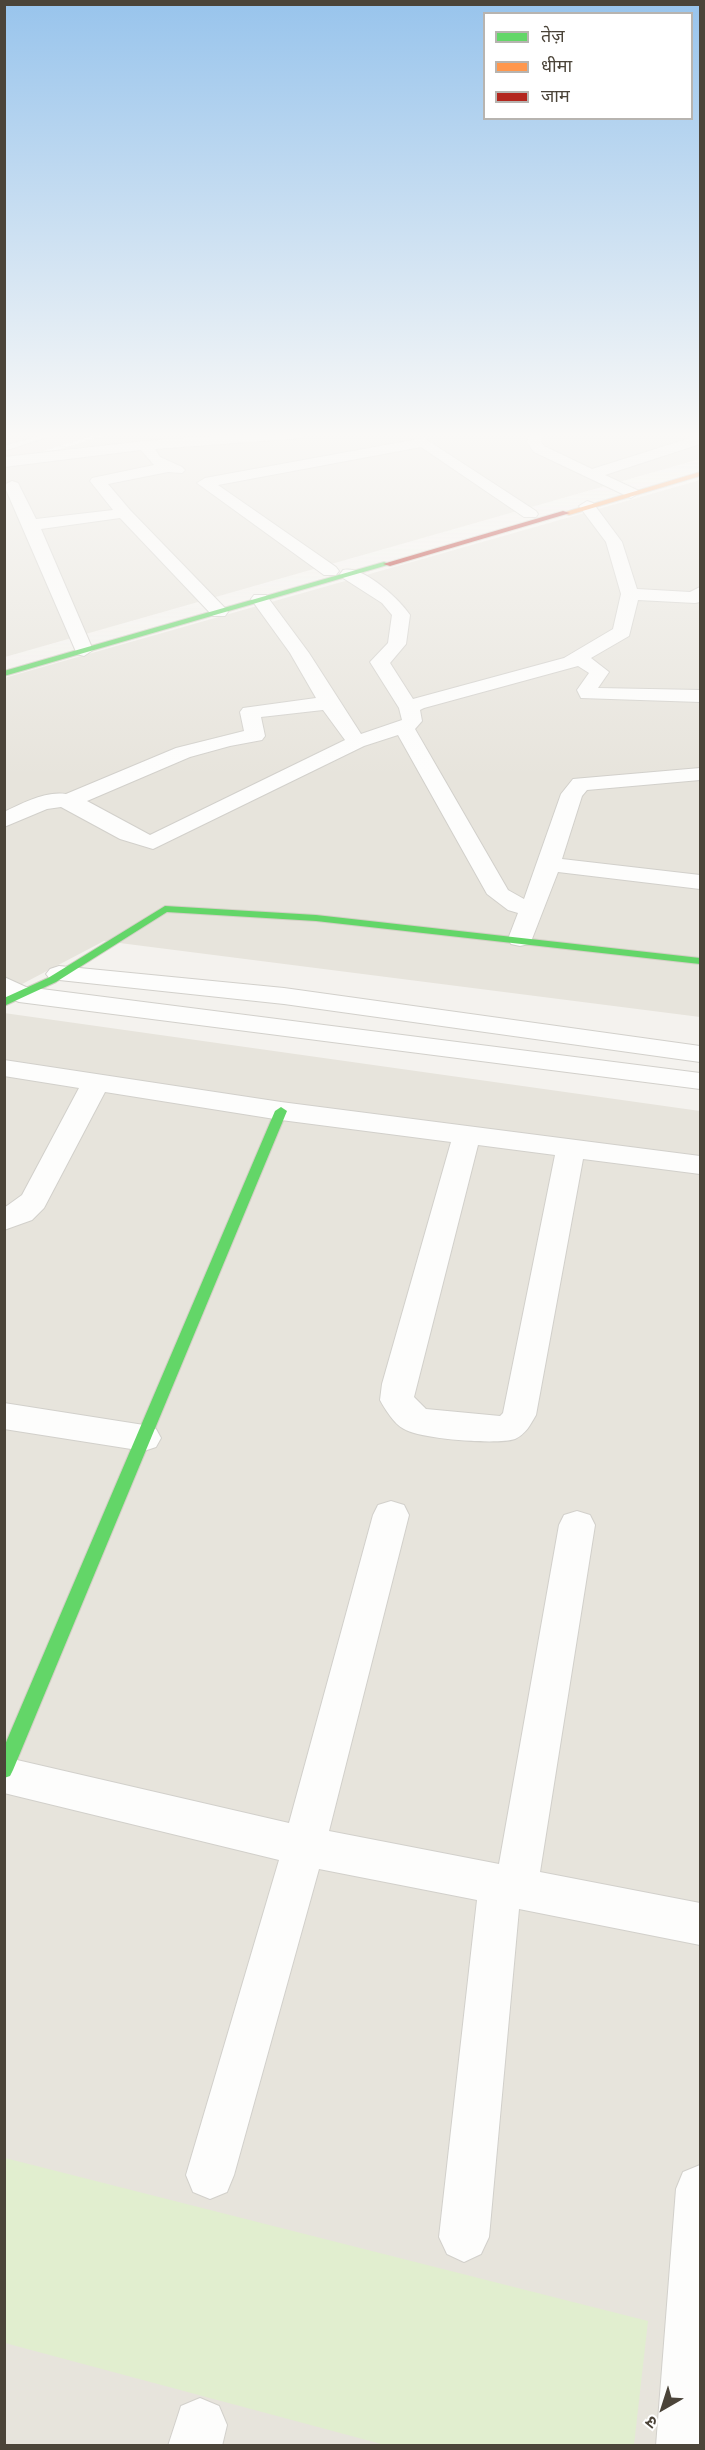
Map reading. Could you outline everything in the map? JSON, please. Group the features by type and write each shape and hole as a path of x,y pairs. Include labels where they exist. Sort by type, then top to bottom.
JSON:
{"street":[{"path":"42,548 82,646"},
{"path":"158,548 215,608"},
{"path":"298,548 330,571"},
{"path":"4,674 82,646 410,548"},
{"path":"215,608 260,599 439,548"},
{"path":"68,801 111,826 137,838 153,842 407,717 572,661 622,632 630,594 616,548"},
{"path":"349,574 387,600 401,615 397,644 380,662 500,894 516,905 532,908"},
{"path":"630,594 695,598 700,592"},
{"path":"260,599 292,640 328,704 357,742"},
{"path":"4,662 82,646"},
{"path":"572,661 587,662 599,672 587,690 588,694 700,696"},
{"path":"4,820 48,802 68,801 121,781 179,753 226,739 255,736 250,712 328,704"},
{"path":"520,939 549,864 572,794 581,784 700,774"},
{"path":"549,864 700,882"},
{"path":"9,994 60,974 165,909 316,918 520,939 700,961"},
{"path":"60,974 284,996 700,1054"},
{"path":"9,994 700,1081"},
{"path":"6,1071 96,1082 281,1111 700,1165"},
{"path":"4,1221 21,1213 34,1201 96,1082"},
{"path":"4,1770 281,1111"},
{"path":"467,1135 399,1383 397,1400 415,1420 423,1422 504,1429 513,1424 519,1415 571,1148"},
{"path":"4,1416 144,1438"},
{"path":"210,2175 304,1846 391,1515"},
{"path":"464,2237 508,1886 577,1525"},
{"path":"4,1775 304,1846 700,1924"},
{"path":"683,2445 700,2188"}],"shaded area":[{"path":"4,548 386,548 5,657"},
{"path":"460,548 700,548 700,1017 104,941 5,993 4,678"},
{"path":"4,1013 700,1111 700,2445 5,2445"}],"green space":[{"path":"5,2158 648,2321 634,2445 385,2445 5,2343"}],"traffic: fast":[{"path":"4,674 387,564"},
{"path":"4,1003 52,980 165,909 316,918 700,961"},
{"path":"4,1770 281,1111"}],"traffic: jam":[{"path":"387,564 442,548"}]}
